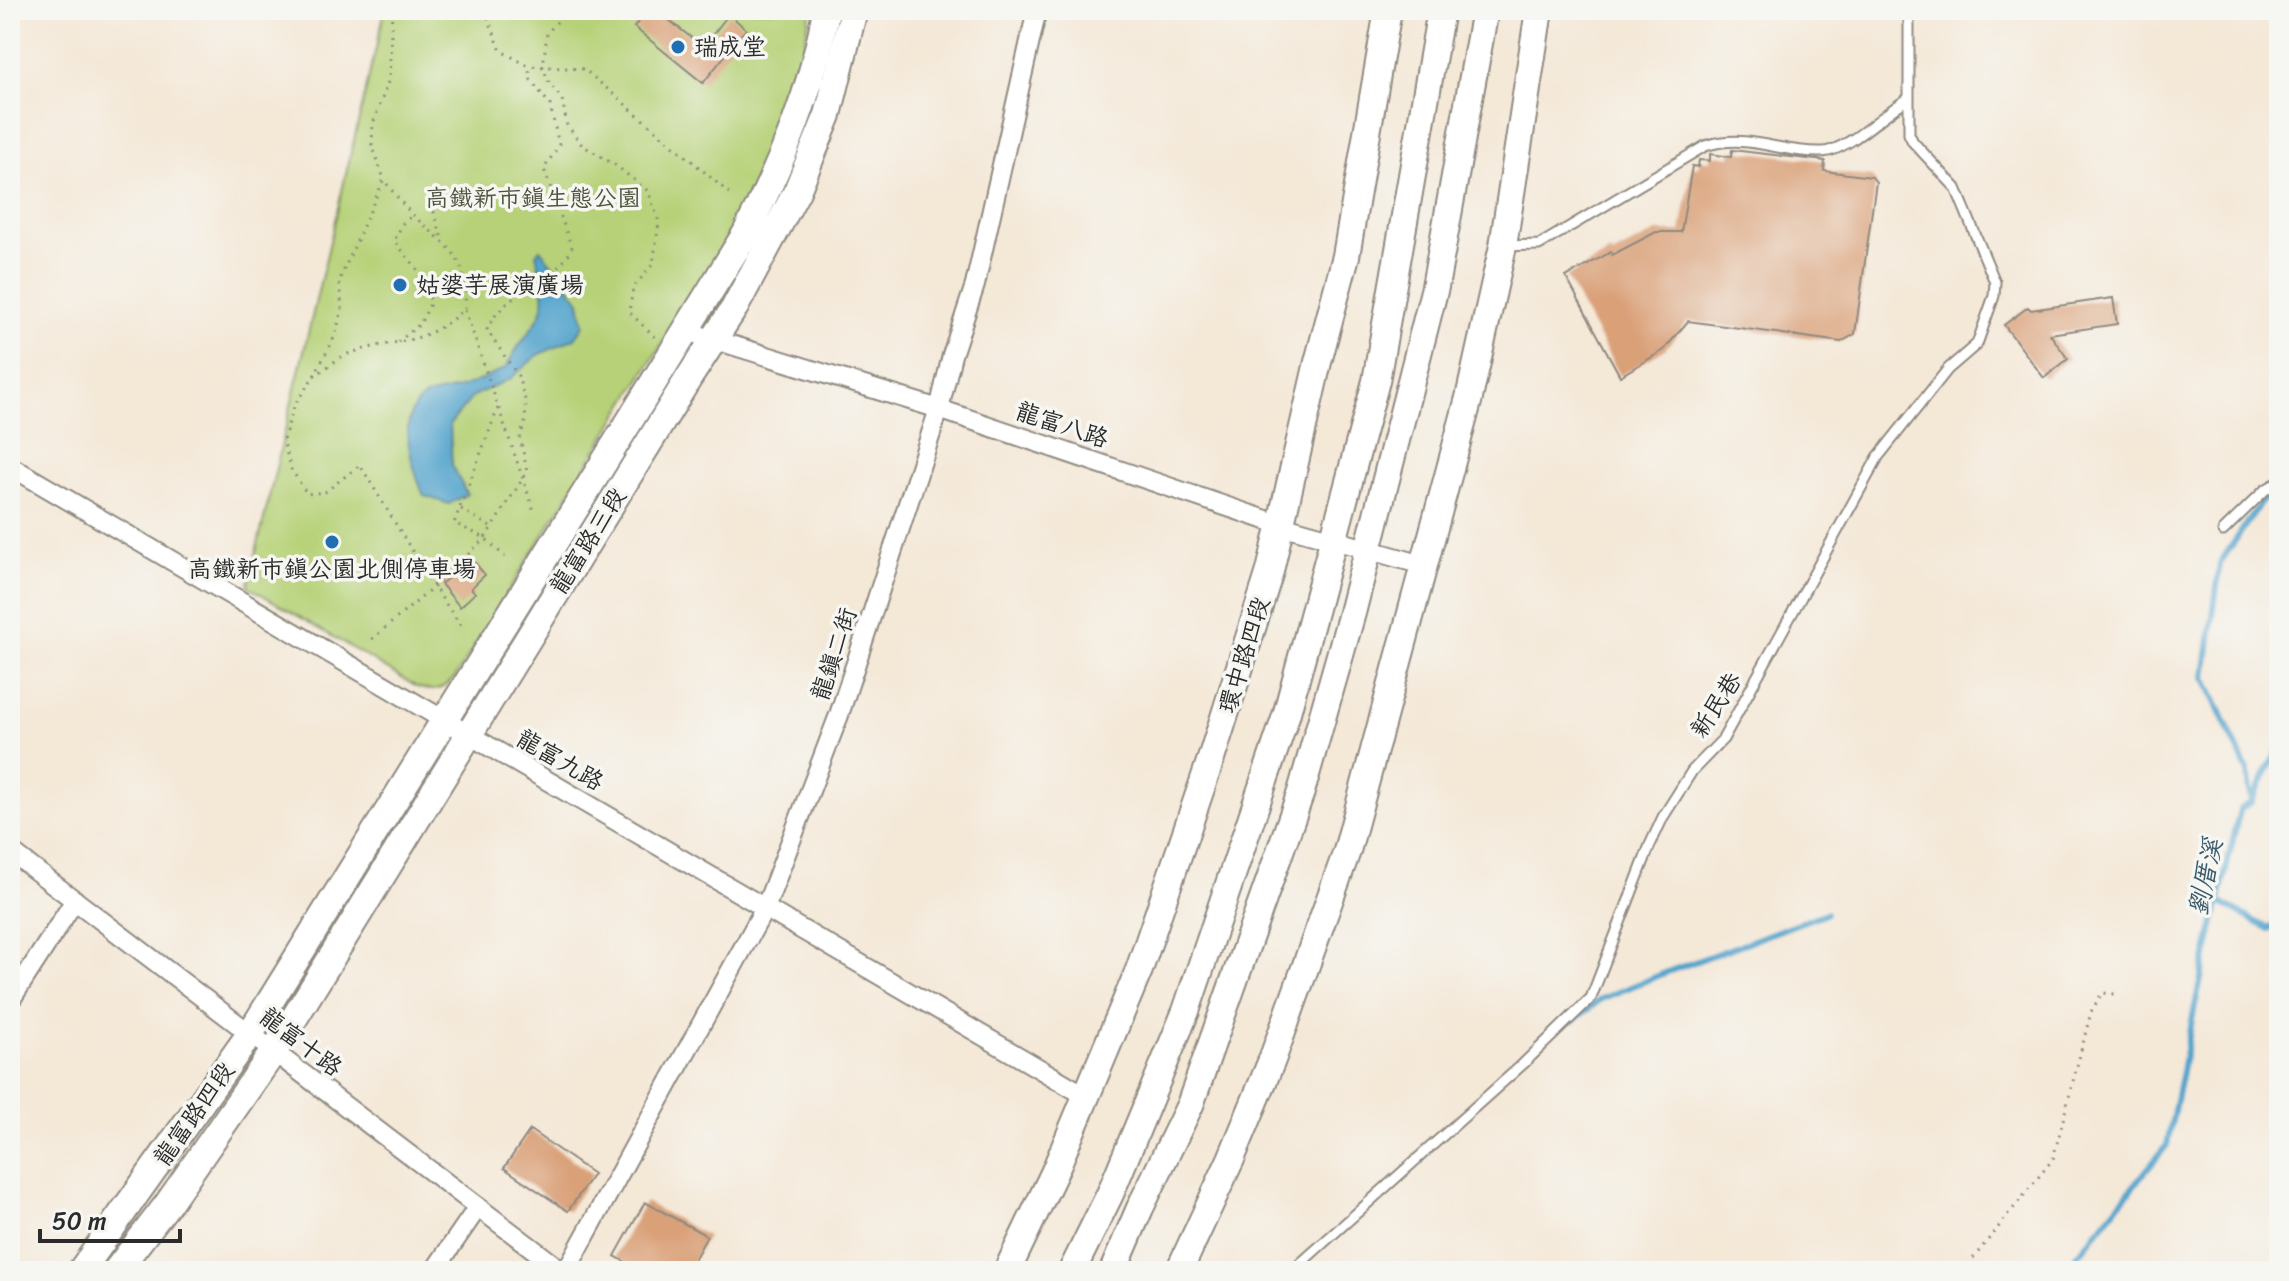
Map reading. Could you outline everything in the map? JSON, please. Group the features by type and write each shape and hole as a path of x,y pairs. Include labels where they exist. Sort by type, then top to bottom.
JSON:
{"street":[{"name":"龍富路三段","path":"250,1034 746,233 790,140 826,10"},
{"name":"龍富路三段","path":"274,1051 735,307 776,234 814,152 839,76 854,10"},
{"name":"龍鎮二街","path":"564,1271 766,906 839,715 939,409 952,355 975,285 1037,10"},
{"name":"環中路四段","path":"1007,1271 1054,1173 1150,940 1270,571 1346,256 1388,10"},
{"path":"1072,1271 1110,1194 1186,1011 1286,716 1376,381 1441,10"},
{"path":"1113,1271 1190,1105 1305,778 1435,287 1485,10"},
{"path":"1179,1271 1231,1159 1272,1060 1347,851 1469,398 1503,246 1539,10"},
{"name":"龍富八路","path":"686,331 939,409 1281,525 1423,565"},
{"name":"龍富九路","path":"10,466 1086,1096"},
{"name":"龍富十路","path":"10,851 564,1271"},
{"path":"10,1001 75,900"},
{"name":"龍富路四段","path":"81,1271 250,1034"},
{"name":"龍富路四段","path":"116,1271 167,1205 274,1051"},
{"path":"434,1271 478,1207"}],"lane":[{"name":"新民巷","path":"1292,1271 1523,1064 1591,998 1663,817 1692,771 1723,739 1878,457 1948,369 1977,344 1994,296 1995,282 1988,258 1956,188 1909,134 1909,10"},
{"path":"1503,246 1539,245 1705,146 1723,140 1751,141 1825,152 1861,133 1908,99"},
{"path":"2223,531 2265,490 2279,482"}],"path":[{"path":"392,10 389,79 373,124 372,145 384,179 413,215 442,238 458,259 466,284 465,308 534,511"},
{"path":"485,10 501,51 529,66 584,69 729,193"},
{"path":"568,10 547,33 543,67 548,81 562,99 567,125 582,145 615,165 648,191 659,222 653,264 633,288 629,312 655,337"},
{"path":"372,639 434,587 485,538 527,472 520,436 525,423 526,403 518,376 487,330 494,314 565,264 572,248 544,169 559,145 550,105 531,80 529,66"},
{"path":"384,179 339,281 342,309 335,336 295,404 283,440 291,469 307,494 325,492 360,465 462,627"},
{"path":"429,196 442,238"},
{"path":"395,345 420,324 431,302 416,267 394,241 403,223 413,215"},
{"path":"314,376 348,353 395,345 427,335 450,322 465,308"},
{"path":"499,408 454,523 485,538 505,557"},
{"path":"460,509 492,528"},
{"path":"1963,1271 2053,1159 2091,1012 2102,993 2116,994"}],"green space":[{"name":"高鐵新市鎮生態公園","path":"385,10 811,10 799,66 781,122 734,228 454,679 433,690 417,687 248,586"}],"water":[{"path":"540,249 580,301 584,325 575,338 538,355 510,379 473,396 450,424 452,466 467,494 449,504 424,496 409,444 410,417 415,405 427,396 472,384 507,367 543,306 543,286 536,254"}],"building":[{"name":"瑞成堂","path":"648,10 676,10 669,20 703,47 729,14 746,29 703,83 634,27"},
{"path":"1732,150 1825,161 1824,171 1872,177 1876,182 1855,334 1841,342 1688,321 1664,350 1620,376 1566,277 1656,232 1681,232 1692,166 1698,167 1699,160 1710,161 1710,154 1731,157"},
{"path":"2113,298 2117,324 2050,334 2068,359 2044,378 2004,325 2028,307 2031,310"},
{"path":"471,558 485,575 471,588 475,593 460,607 441,584"},
{"path":"530,1130 593,1174 568,1211 504,1168"},
{"path":"645,1202 707,1236 688,1271 642,1271 615,1256"}],"waterway":[{"name":"劉厝溪","path":"2065,1271 2167,1145 2240,809 2251,802 2248,772 2205,677 2220,563 2261,502 2279,491"},
{"path":"2251,802 2279,748"},
{"path":"2219,902 2269,929 2279,920"},
{"path":"1573,1021 1601,999 1826,913"}],"place":[{"name":"瑞成堂","path":"678,47"},
{"name":"姑婆芋展演廣場","path":"400,285"},
{"name":"高鐵新市鎮公園北側停車場","path":"332,542"}]}
